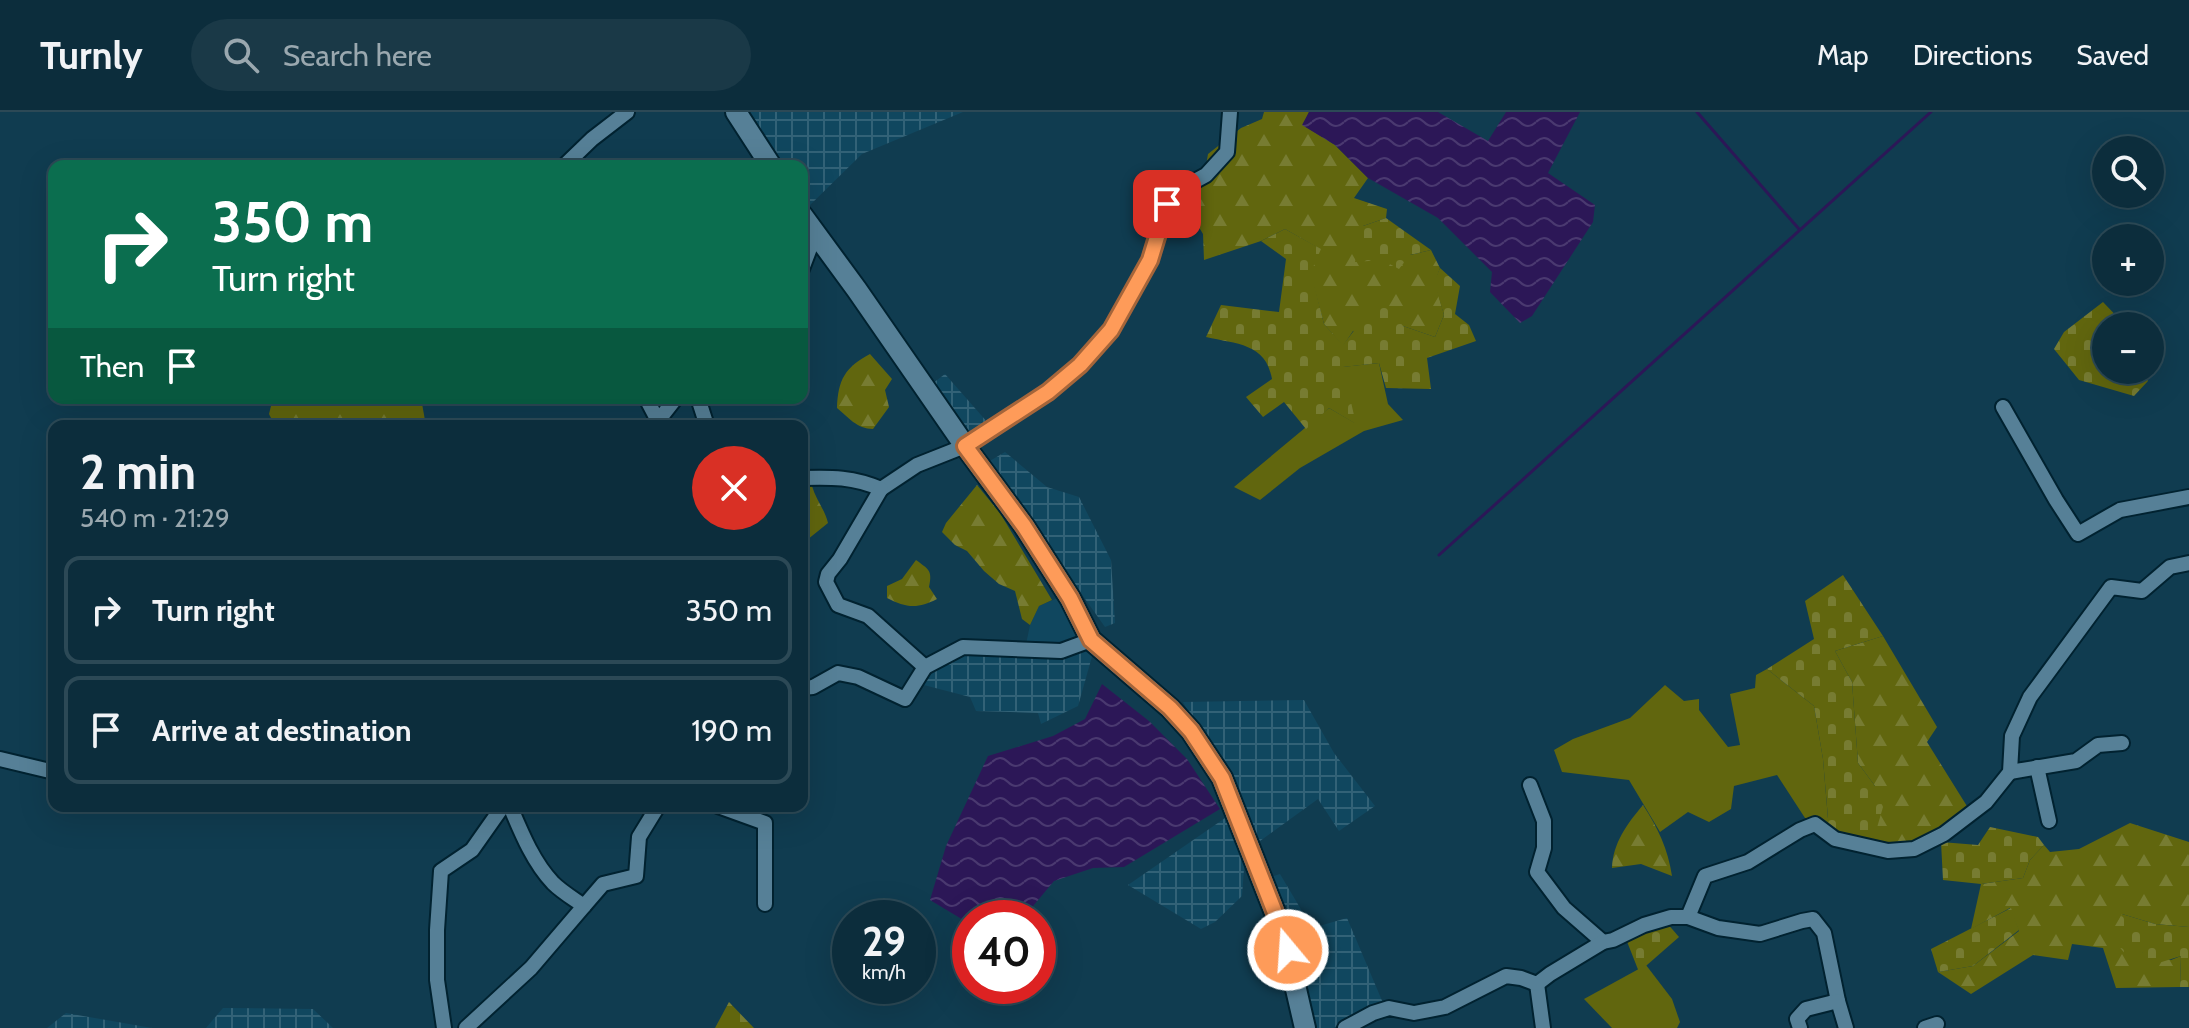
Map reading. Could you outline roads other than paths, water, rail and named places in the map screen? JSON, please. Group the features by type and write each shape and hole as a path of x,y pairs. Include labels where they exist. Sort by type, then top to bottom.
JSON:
{"street":[{"path":"570,160 627,112"},
{"path":"736,112 767,160"},
{"path":"925,667 868,616 838,605 826,582 828,574 881,489 917,465 965,446 1048,392 1080,365 1111,330 1150,260 1167,204 1184,187 1206,175 1227,152 1230,112"},
{"path":"808,224 1024,526 1070,598 1091,640 1170,708 1191,731 1222,778 1283,933 1305,1028"},
{"path":"808,253 815,235"},
{"path":"658,420 671,404"},
{"path":"2003,407 2078,534 2120,510 2189,497"},
{"path":"808,478 839,476 864,481 881,489"},
{"path":"1688,917 1705,876 1748,862 1815,824 1835,839 1888,851 1914,849 1944,834 1986,802 2010,772 2012,736 2030,697 2111,587 2142,591 2170,567 2189,563"},
{"path":"808,687 838,673 858,677 905,699 925,667 963,647 1061,651 1091,640"},
{"path":"2010,772 2076,761 2098,745 2122,743"},
{"path":"0,759 48,771"},
{"path":"2037,767 2049,821"},
{"path":"1530,785 1544,821 1544,848 1537,872 1564,908 1603,942"},
{"path":"444,1028 437,980 441,871 472,850 499,812"},
{"path":"512,812 541,868 555,885 584,906"},
{"path":"466,1028 531,968 603,884 636,876 639,837 654,812"},
{"path":"735,812 765,823 765,904"},
{"path":"1537,984 1603,942 1671,917 1688,917 1718,928 1760,934 1813,919 1824,933 1846,1028"},
{"path":"1345,1028 1389,1008 1414,1013 1445,1007 1506,976 1537,984"},
{"path":"1537,984 1543,1028"},
{"path":"1800,1028 1797,1019 1806,1009 1838,1001"}],"water":[{"path":"1309,112 1438,112 1488,141 1506,112 1580,112 1548,173 1595,205 1593,222 1532,316 1520,323 1490,292 1492,272 1438,218 1368,178 1335,145 1302,125"},
{"path":"1102,684 1149,721 1187,759 1220,809 1124,867 1093,868 1054,881 1038,900 952,900 952,913 936,904 936,900 930,900 946,846 988,756 1053,736 1085,719"}],"waterway":[{"path":"1697,112 1799,229"},
{"path":"1439,555 1931,112"}]}
